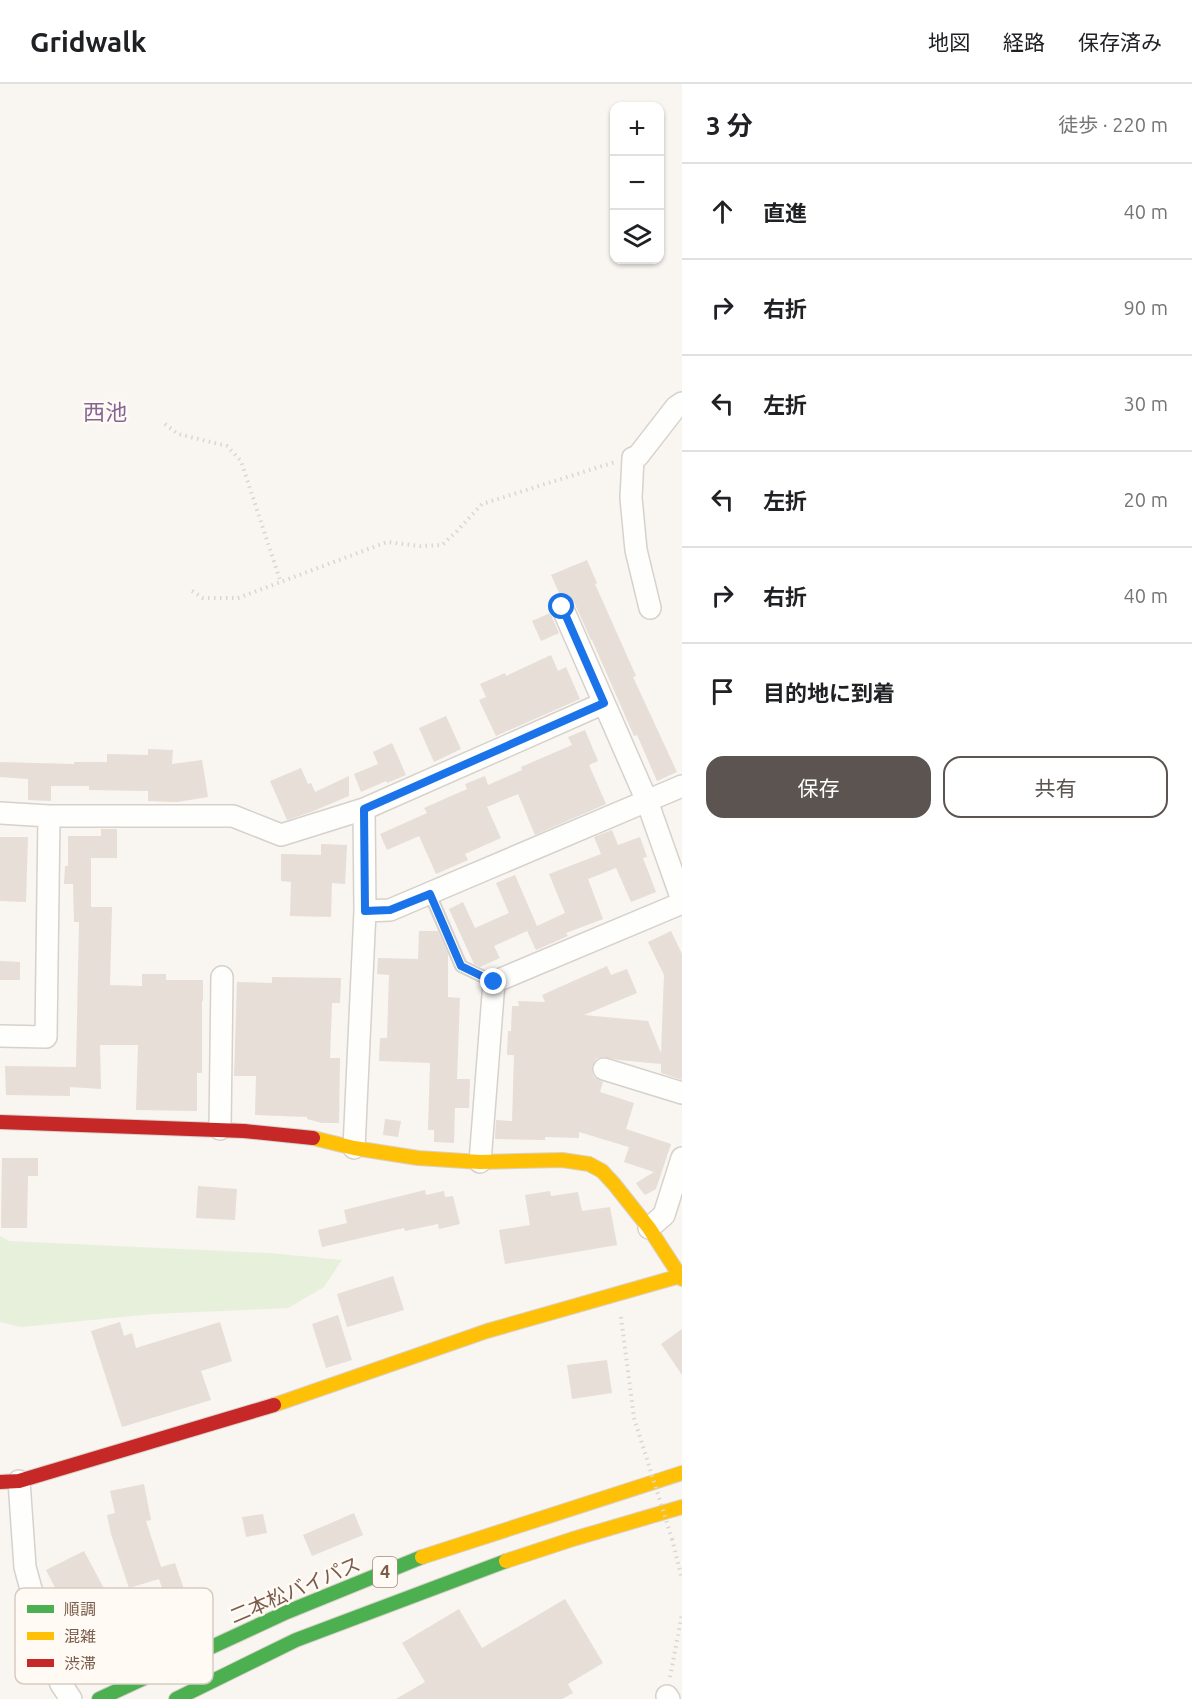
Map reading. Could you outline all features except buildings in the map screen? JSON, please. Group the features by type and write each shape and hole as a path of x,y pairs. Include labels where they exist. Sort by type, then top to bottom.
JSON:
{"main road":[{"path":"0,1122 220,1129 305,1136 354,1148 418,1158 480,1162 562,1160 589,1164 602,1171 649,1228 681,1277 487,1331 300,1396 9,1482"},
{"name":"二本松バイパス","path":"213,1646 287,1612 426,1555 682,1473"},
{"name":"4","path":"213,1681 296,1640 494,1565 682,1507"},
{"name":"二本松バイパス","path":"99,1699 131,1684"},
{"name":"4","path":"176,1699 207,1684"}],"street":[{"path":"650,608 636,550 631,498 633,458 638,456 676,407 682,403"},
{"path":"480,1162 494,982 682,902 647,801 562,607"},
{"path":"0,813 49,816 233,816 281,835 364,809 604,703"},
{"path":"365,911 390,910 682,786"},
{"path":"354,1148 365,911 364,809"},
{"path":"0,1036 46,1037 49,816"},
{"path":"220,1129 222,976"},
{"path":"604,1069 682,1093"},
{"path":"649,1228 664,1215 682,1158"},
{"path":"9,1482 31,1588"},
{"path":"61,1684 70,1699"}],"lane":[{"path":"430,894 461,966 494,982"}],"path":[{"path":"165,424 178,434 227,446 241,461 281,582"},
{"path":"192,591 203,598 238,598 387,542 420,546 441,545 482,504 622,459 633,458"},
{"path":"619,1295 634,1418 672,1539 682,1579"},
{"path":"668,1697 682,1614"}],"green space":[{"path":"0,1236 9,1241 269,1253 342,1260 324,1287 288,1308 153,1314 21,1327 0,1322"}],"traffic: fast":[{"path":"213,1646 287,1612 422,1557"},
{"path":"213,1681 296,1640 506,1561"},
{"path":"99,1699 131,1684"},
{"path":"176,1699 207,1684"}],"traffic: slow":[{"path":"313,1138 354,1148 418,1158 480,1162 562,1160 589,1164 602,1171 614,1184 649,1228 682,1279"},
{"path":"274,1405 487,1331 680,1276"},
{"path":"422,1557 682,1473"},
{"path":"506,1561 682,1507"}],"traffic: jam":[{"path":"0,1122 244,1131 313,1138"},
{"path":"0,1482 19,1481 274,1405"}],"district":[{"name":"西池","path":"105,412"}],"route":[{"path":"494,982 461,966 430,894 390,910 365,911 364,809 604,703 562,607"}]}
